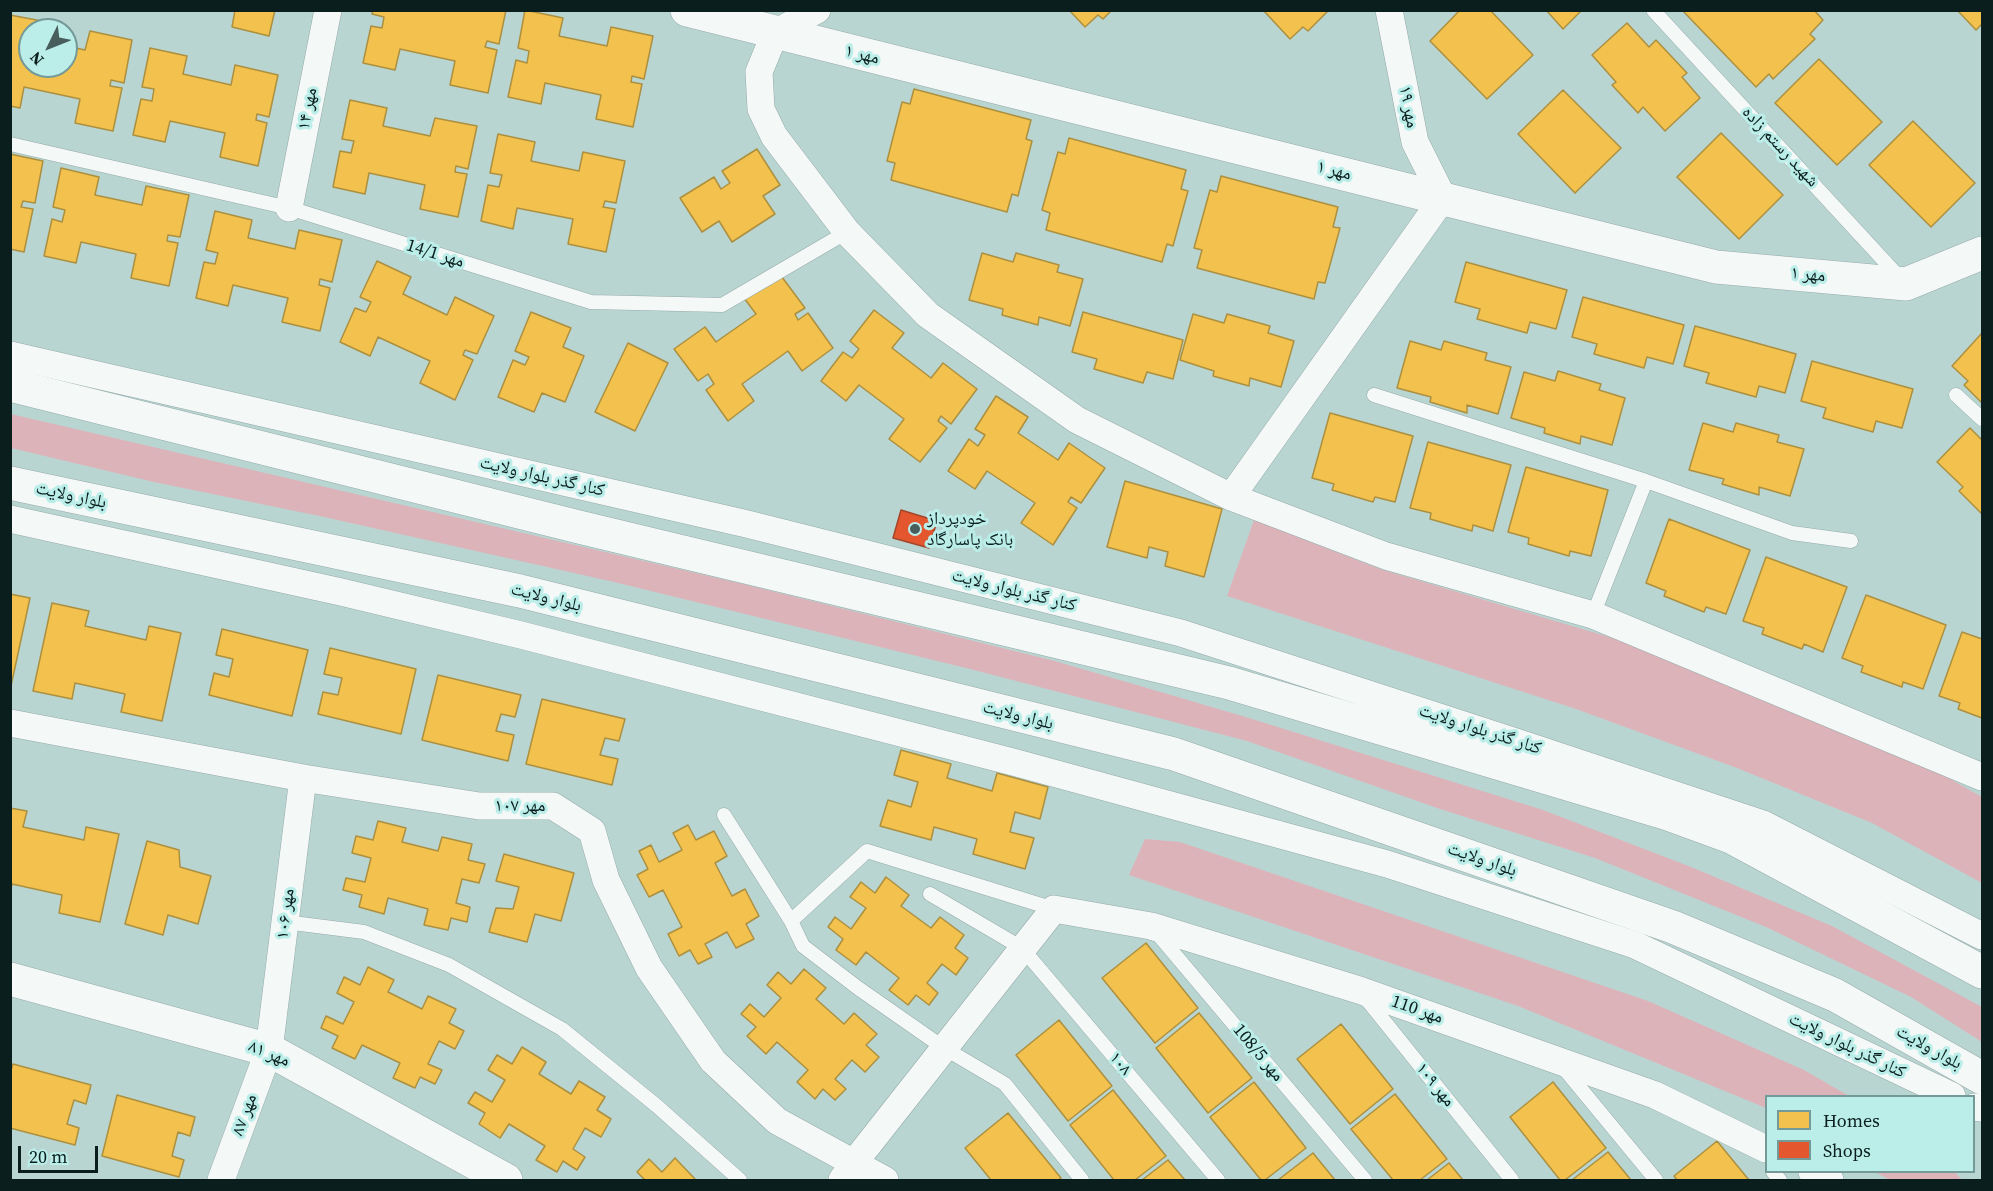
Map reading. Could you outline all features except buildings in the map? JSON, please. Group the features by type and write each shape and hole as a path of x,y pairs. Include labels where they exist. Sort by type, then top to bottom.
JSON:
{"main road":[{"name":"مهر ۱","path":"687,10 1716,267 1906,284 1983,253"},
{"path":"10,385 572,525 1229,683 1656,811 1731,837 1983,972"},
{"name":"بلوار ولایت","path":"10,483 520,591 1174,754 1673,927 1835,995 1983,1078"},
{"name":"مهر ۸۱","path":"10,979 269,1050 506,1180"}],"street":[{"name":"مهر ۱۴","path":"289,208 328,10"},
{"path":"817,10 775,33 759,72 761,109 774,136 847,232 928,315 1077,420 1231,497 1386,556 1593,615 1983,777"},
{"name":"مهر ۱۹","path":"1389,10 1415,142 1443,198"},
{"path":"1231,497 1443,198"},
{"name":"کنار گذر بلوار ولایت","path":"10,355 747,524 1181,633 1763,824 1983,936"},
{"name":"کنار گذر بلوار ولایت","path":"10,519 341,592 521,635 1013,762 1387,864 1635,945 1950,1095"},
{"name":"مهر ۱۰۷","path":"10,723 303,778 479,806 553,806 592,831 606,880 649,968 713,1061 777,1121 847,1172 885,1180"},
{"name":"مهر ۱۰۶","path":"269,1050 303,778"},
{"path":"847,1172 1054,909"},
{"name":"مهر 110","path":"1054,909 1151,926 1359,990 1655,1095 1755,1144"},
{"name":"مهر ۸۷","path":"221,1180 269,1050"},
{"path":"1814,1173 1830,1180"}],"lane":[{"name":"شهید رستم زاده","path":"1653,10 1906,284"},
{"name":"مهر 14/1","path":"10,144 289,208 591,302 722,305 847,232"},
{"path":"1374,394 1646,481 1792,533 1851,541"},
{"path":"1956,395 1983,419"},
{"path":"1593,615 1646,481"},
{"path":"724,815 791,921 803,946 944,1048 1005,1084 1082,1180"},
{"path":"791,921 867,851 1054,909"},
{"name":"۱۰۸","path":"930,894 1022,948 1218,1180"},
{"path":"285,922 364,932 449,965 562,1029 657,1106 741,1180"},
{"name":"مهر 108/5","path":"1151,926 1365,1180"},
{"name":"مهر ۱۰۹","path":"1359,990 1512,1180"},
{"path":"1557,1060 1656,1180"},
{"path":"1755,1144 1765,1161"}],"shaded area":[{"path":"11,414 743,584 1055,661 1249,718 1543,810 1691,867 1832,926 1982,1007 1982,1042 1911,997 1766,927 1595,858 1440,809 1247,741 970,669 614,582 324,517 154,482 11,448"},
{"path":"1254,520 1380,569 1626,642 1931,768 1982,797 1982,883 1872,823 1737,768 1576,709 1227,596"},
{"path":"1145,839 1180,842 1648,1001 1804,1070 1847,1095 1765,1095 1765,1108 1518,1006 1129,875"},
{"path":"1877,1173 1956,1173 1962,1180 1890,1180"}],"place":[{"name":"خودپرداز بانک پاسارگاد","path":"915,529"}]}
